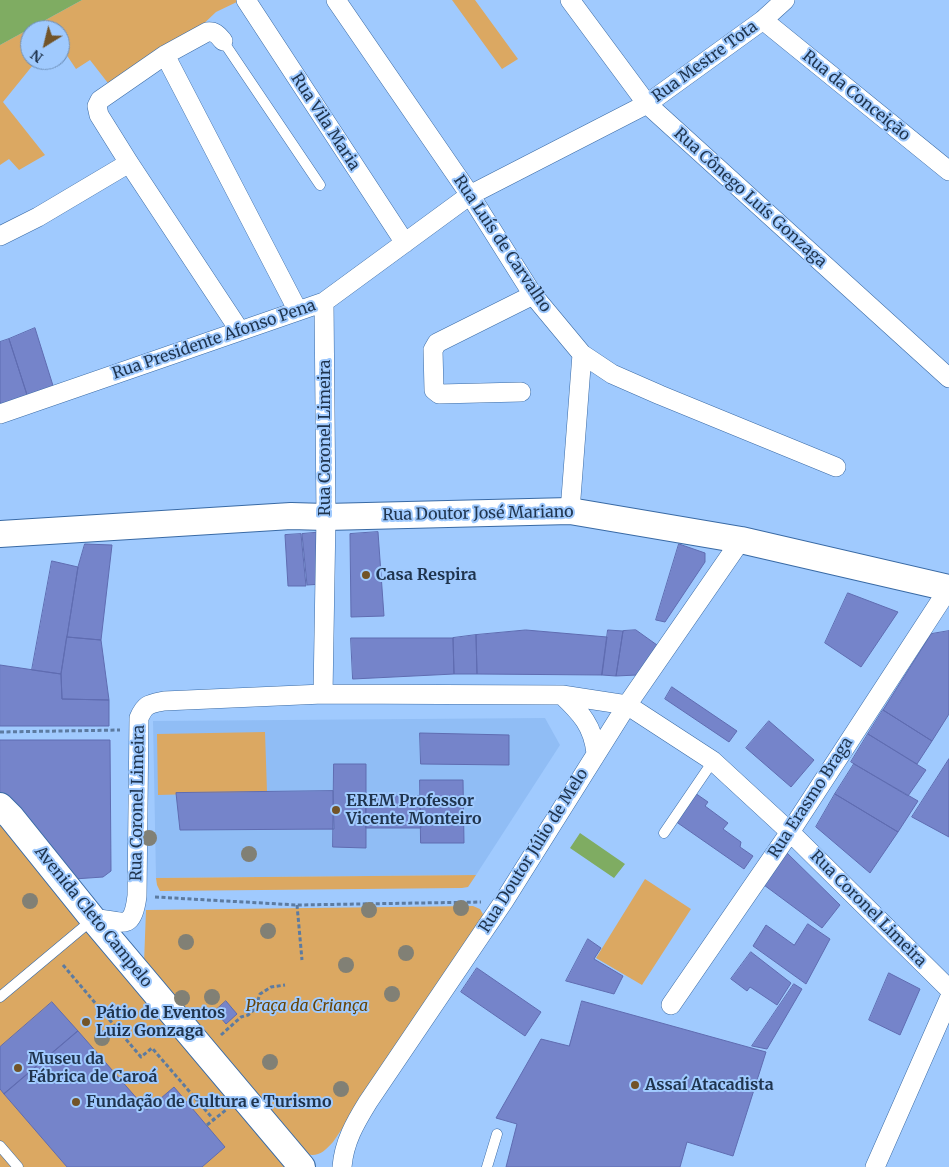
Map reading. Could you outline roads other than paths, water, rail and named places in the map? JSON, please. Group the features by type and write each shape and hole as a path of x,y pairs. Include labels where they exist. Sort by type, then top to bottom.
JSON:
{"main road":[{"name":"Rua Doutor José Mariano","path":"0,534 291,516 326,517 570,511 741,540 949,588"},
{"name":"Avenida Cleto Campelo","path":"0,806 302,1167"}],"street":[{"name":"Rua Vila Maria","path":"246,0 404,244"},
{"name":"Rua Luís de Carvalho","path":"336,0 470,195 533,295 582,354 612,374 652,392 836,467"},
{"name":"Rua Mestre Tota","path":"647,104 763,20 785,0"},
{"name":"Rua Cônego Luís Gonzaga","path":"577,3 647,104 949,378"},
{"name":"Rua da Conceição","path":"763,20 949,171"},
{"path":"223,40 217,34 207,32 165,55 100,100 98,106 99,115 129,163 240,330"},
{"path":"165,55 298,311"},
{"name":"Rua Presidente Afonso Pena","path":"0,414 324,302 470,195 647,104"},
{"path":"0,236 38,217 129,163"},
{"path":"521,392 439,394 434,390 433,350 437,344 533,295"},
{"name":"Rua Coronel Limeira","path":"323,694 326,517 324,302"},
{"path":"570,511 582,354"},
{"name":"Rua Doutor Júlio de Melo","path":"342,1167 350,1131 368,1102 504,901 627,705 741,540"},
{"name":"Rua Erasmo Braga","path":"671,1005 790,832 949,588"},
{"name":"Rua Coronel Limeira","path":"93,919 126,922 133,914 137,896 139,718 143,710 151,704 323,694 562,694 627,705 713,761 790,832 949,989"},
{"path":"562,694 580,713 588,725 594,739 596,753"},
{"path":"874,1167 949,999"}],"lane":[{"path":"223,40 320,185"},
{"path":"664,832 713,761"},
{"path":"0,997 93,919"},
{"path":"487,1167 497,1134"},
{"path":"0,1146 18,1167"}],"place":[{"name":"Casa Respira","path":"366,575"},
{"name":"EREM Professor Vicente Monteiro","path":"336,810"},
{"name":"Pátio de Eventos Luiz Gonzaga","path":"86,1022"},
{"name":"Museu da Fábrica de Caroá","path":"18,1068"},
{"name":"Assaí Atacadista","path":"635,1085"},
{"name":"Fundação de Cultura e Turismo","path":"76,1102"}],"park label":[{"name":"Praça da Criança","path":"307,1006"}]}
